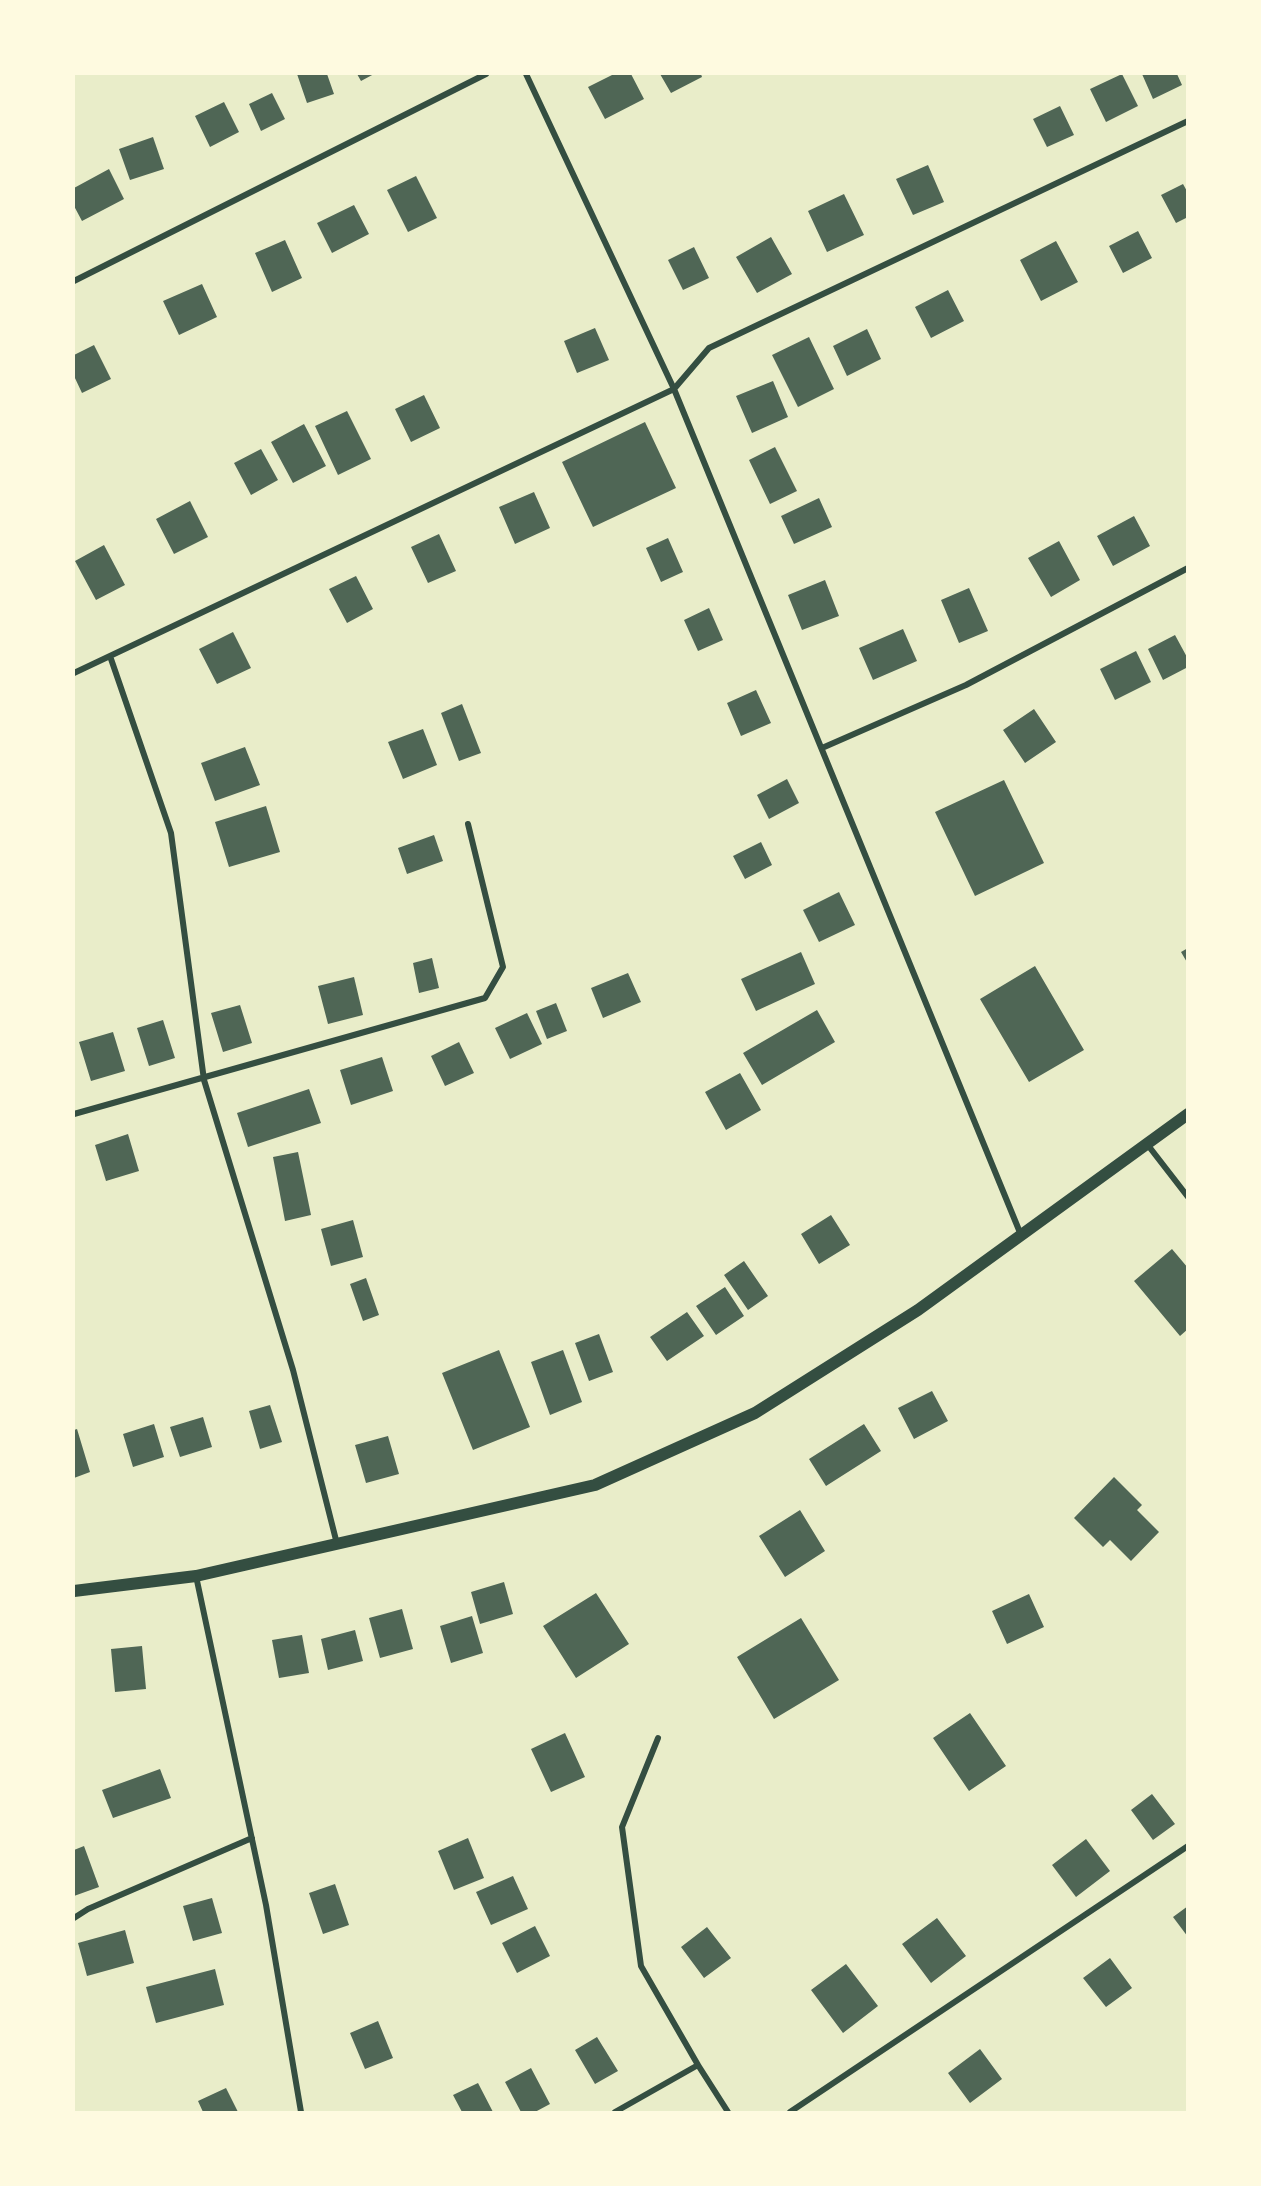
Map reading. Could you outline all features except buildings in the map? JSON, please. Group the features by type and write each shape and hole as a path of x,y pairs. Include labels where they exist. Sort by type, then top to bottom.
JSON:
{"main road":[{"path":"74,1591 196,1576 595,1485 755,1413 918,1310 1188,1114"}],"street":[{"path":"74,281 486,74"},
{"path":"526,74 674,389 1021,1235"},
{"path":"74,673 674,389 709,348 1188,121"},
{"path":"822,748 966,685 1188,568"},
{"path":"110,656 171,832 204,1080 293,1370 338,1544"},
{"path":"74,1114 204,1080 485,998 503,967 468,824"},
{"path":"1148,1143 1188,1197"},
{"path":"196,1576 266,1905 302,2112"},
{"path":"658,1738 622,1827 641,1966 728,2112"},
{"path":"74,1918 88,1909 252,1838"},
{"path":"790,2112 1188,1846"},
{"path":"615,2112 698,2065"}]}
